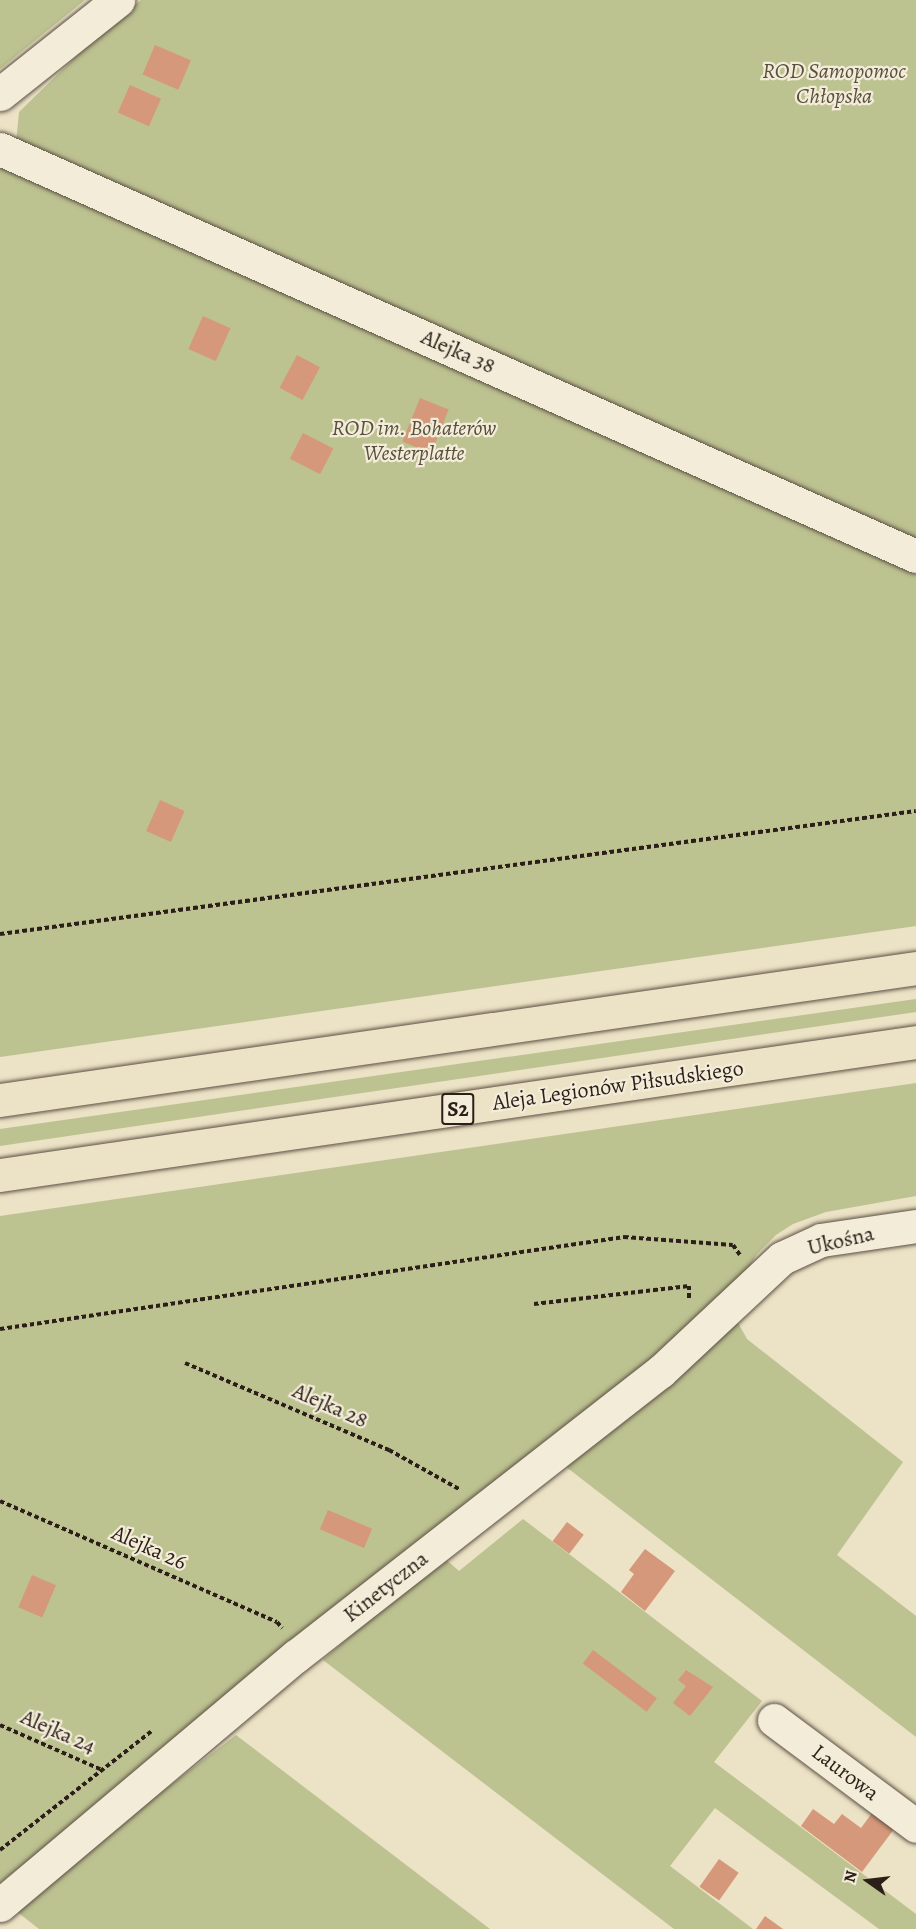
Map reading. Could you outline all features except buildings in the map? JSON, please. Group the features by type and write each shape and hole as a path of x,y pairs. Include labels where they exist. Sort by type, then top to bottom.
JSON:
{"highway":[{"path":"0,1100 916,968"},
{"name":"Aleja Legionów Piłsudskiego","path":"0,1175 916,1042"}],"street":[{"path":"0,94 118,0"},
{"name":"Alejka 38","path":"0,149 916,556"},
{"name":"Ukośna","path":"764,1274 782,1258 821,1240 916,1226"},
{"name":"Kinetyczna","path":"0,1905 296,1656 660,1372 764,1274"},
{"name":"Laurowa","path":"774,1720 916,1826"}],"path":[{"path":"0,934 916,811"},
{"path":"0,1329 624,1237 733,1245 764,1274"},
{"path":"534,1304 689,1286 686,1307"},
{"name":"Alejka 28","path":"185,1364 389,1450 457,1487"},
{"path":"450,1494 466,1480"},
{"name":"Alejka 26","path":"0,1501 277,1623 282,1629"},
{"path":"273,1636 291,1622"},
{"name":"Alejka 24","path":"0,1725 102,1770"},
{"path":"0,1850 156,1728"}],"green space":[{"path":"0,0 85,0 0,69"},
{"name":"ROD im. Bohaterów Westerplatte","path":"141,0 916,0 916,926 0,1057 0,134 16,143 19,112 96,37"},
{"path":"916,999 916,1012 0,1146 0,1129"},
{"path":"916,1083 916,1196 826,1212 793,1224 776,1235 757,1254 745,1274 704,1315 590,1410 0,1883 0,1216"},
{"path":"737,1321 747,1339 903,1462 837,1555 916,1616 916,1737 561,1463"},
{"path":"523,1519 762,1701 714,1762 916,1914 916,1929 879,1929 715,1808 670,1866 753,1929 674,1929 323,1660 442,1556 459,1571"},
{"path":"236,1735 490,1929 39,1929 11,1907"}],"park label":[{"name":"ROD Samopomoc Chłopska","path":"834,84"}]}
